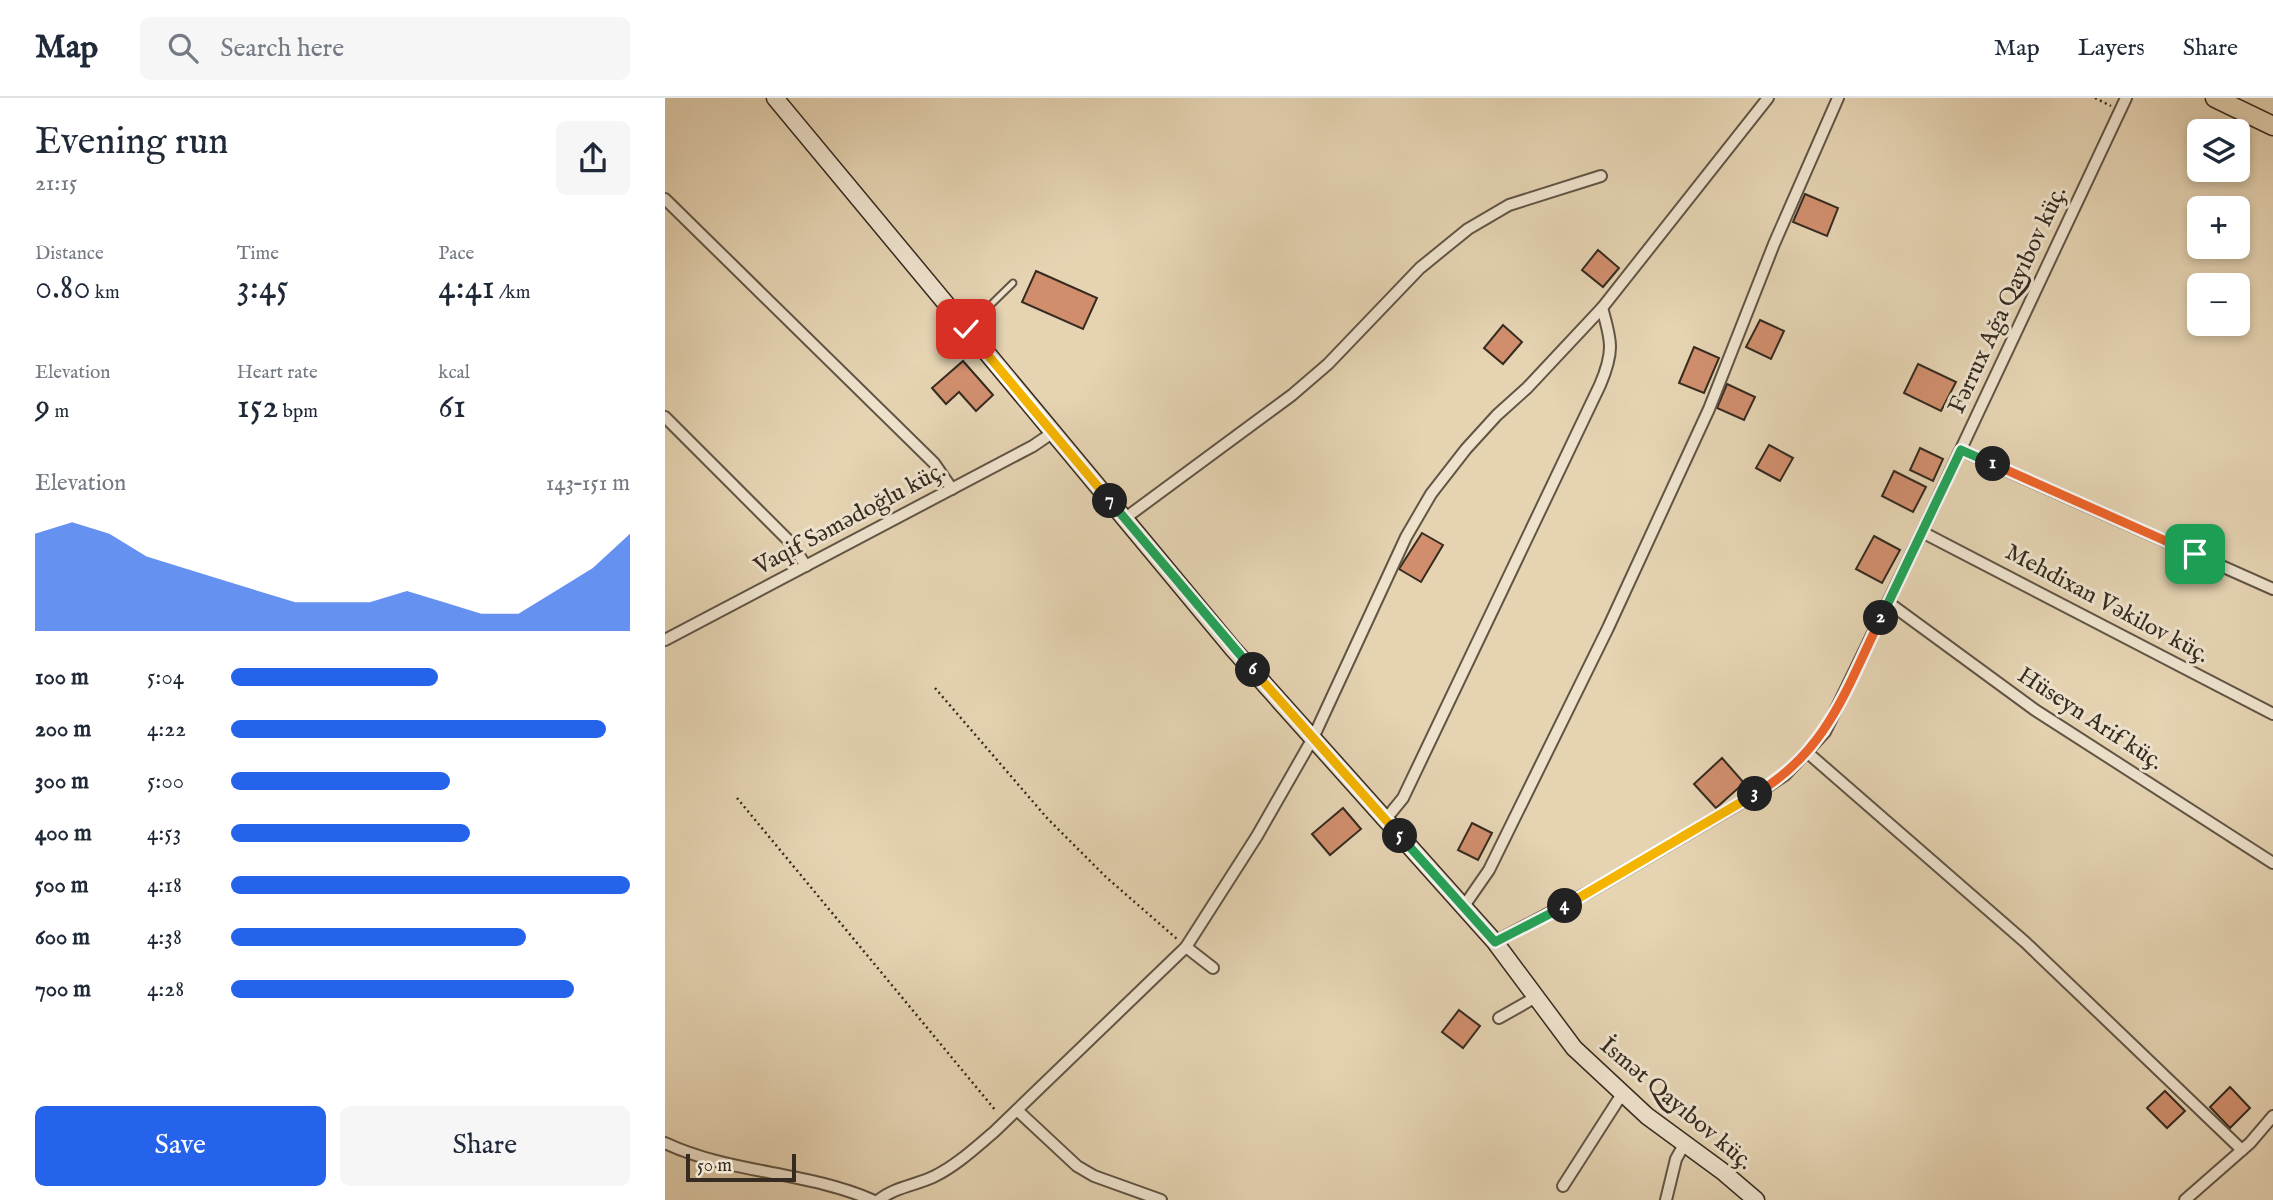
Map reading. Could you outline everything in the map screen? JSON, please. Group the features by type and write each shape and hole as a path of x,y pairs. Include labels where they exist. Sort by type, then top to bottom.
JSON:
{"main road":[{"path":"2214,98 2273,125"}],"street":[{"name":"İsmət Qayıbov küç.","path":"775,98 1125,519 1313,738 1495,942 1574,1048 1622,1094 1756,1200"},
{"path":"879,1200 887,1193 936,1176 960,1161 1005,1122 1186,947 1257,836 1313,738 1406,537 1431,494 1497,415 1527,388 1602,308 1768,98"},
{"path":"1464,906 1489,870 1608,628 1698,434 1774,244 1838,98"},
{"name":"Fərrux Ağa Qayıbov küç.","path":"1495,942 1589,892 1764,789 1785,775 1825,732 1923,532 2126,98"},
{"path":"1125,519 1292,395 1328,364 1420,268 1468,229 1509,205 1601,176"},
{"path":"665,199 934,463 952,489"},
{"path":"1385,820 1403,798 1611,360 1612,342 1602,308"},
{"path":"665,418 791,543 806,566"},
{"name":"Vaqif Səmədoğlu küç.","path":"665,640 1033,446 1052,433"},
{"path":"1961,450 2273,589"},
{"name":"Mehdixan Vəkilov küç.","path":"1923,532 2273,714"},
{"name":"Hüseyn Arif küç.","path":"1889,603 2035,710 2273,863"},
{"path":"1808,753 2025,942 2242,1150"},
{"path":"1186,947 1213,968"},
{"path":"1499,1018 1536,997"},
{"path":"1563,1186 1622,1094"},
{"path":"1017,1110 1077,1166 1094,1176 1161,1200"},
{"path":"2185,1200 2242,1150 2273,1116"},
{"path":"665,1143 687,1154 738,1168 844,1188 872,1200"},
{"path":"1667,1200 1676,1159 1685,1143"}],"lane":[{"path":"966,329 1013,283"}],"path":[{"path":"2095,98 2120,110"},
{"path":"935,688 1047,818 1107,877 1186,947"},
{"path":"737,798 1005,1122"}],"building":[{"path":"1805,194 1838,208 1827,236 1793,222"},
{"path":"1598,250 1619,268 1603,287 1582,270"},
{"path":"1036,271 1097,298 1083,329 1022,302"},
{"path":"1760,320 1784,331 1771,359 1746,347"},
{"path":"1503,325 1522,342 1503,364 1484,348"},
{"path":"1694,347 1719,358 1704,393 1679,383"},
{"path":"963,361 993,395 976,411 959,392 946,404 932,388"},
{"path":"1918,364 1956,382 1941,411 1904,393"},
{"path":"1727,384 1755,397 1744,420 1717,408"},
{"path":"1769,445 1793,458 1780,481 1756,468"},
{"path":"1920,448 1943,459 1933,481 1910,470"},
{"path":"1894,471 1926,487 1913,512 1882,496"},
{"path":"1422,533 1443,545 1421,582 1399,569"},
{"path":"1874,536 1900,550 1882,583 1856,569"},
{"path":"1722,758 1744,783 1716,808 1694,784"},
{"path":"1343,808 1361,829 1330,855 1312,834"},
{"path":"1472,823 1492,833 1478,860 1458,850"},
{"path":"1459,1010 1480,1026 1463,1048 1442,1032"},
{"path":"2230,1087 2250,1108 2230,1128 2210,1107"},
{"path":"2165,1091 2185,1111 2167,1128 2147,1108"}],"route":[{"path":"966,329 1233,649 1495,942 1589,892 1764,789 1785,775 1808,753 1825,732 1961,450 2195,554"}]}
